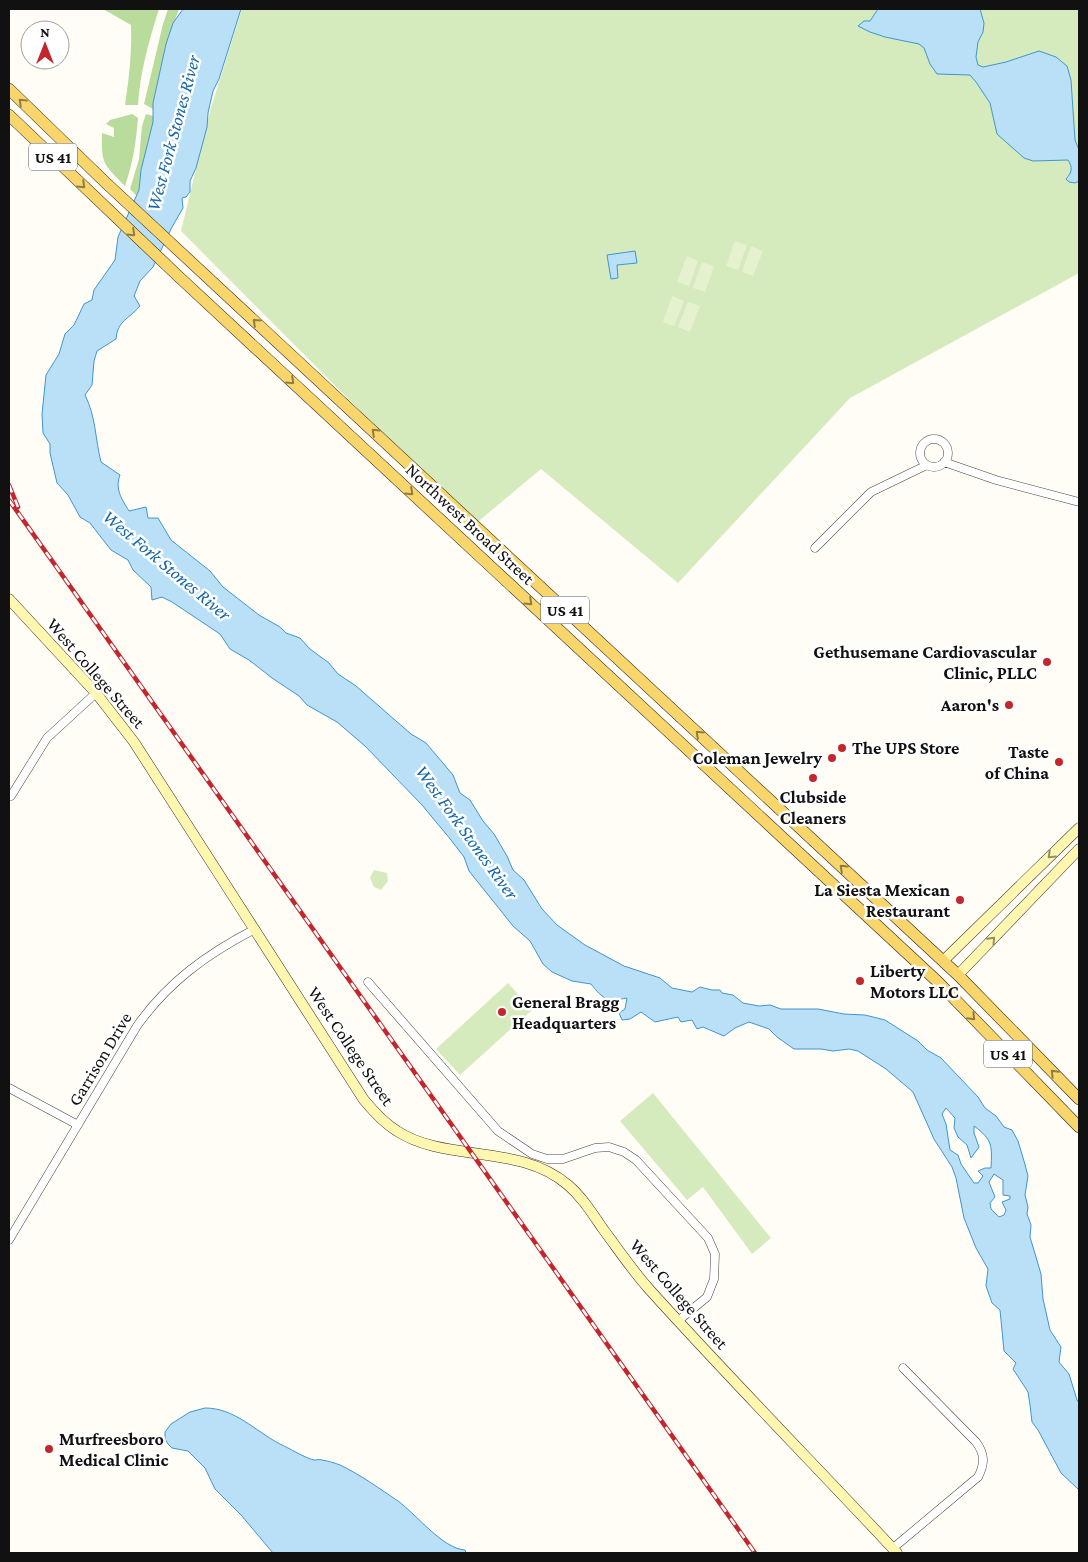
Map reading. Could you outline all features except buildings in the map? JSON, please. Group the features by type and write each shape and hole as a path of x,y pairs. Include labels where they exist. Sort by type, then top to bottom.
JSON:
{"main road":[{"name":"Northwest Broad Street","path":"9,89 106,183 958,975 1079,1100"},
{"name":"Northwest Broad Street","path":"9,115 178,276 938,982 1079,1127"},
{"path":"383,467 397,453"},
{"path":"461,539 474,525"},
{"path":"655,719 668,705"},
{"path":"727,786 741,773"},
{"path":"782,837 795,823"},
{"path":"938,982 943,961"},
{"path":"938,982 958,975"}],"street":[{"path":"930,440 939,440 946,446 947,455 944,462 935,467 926,465 920,458 922,445 930,440"},
{"path":"944,462 996,480 1079,502"},
{"path":"815,548 870,492 926,465"},
{"name":"West College Street","path":"9,599 116,716 364,1100 382,1121 398,1132 415,1140 435,1146 527,1163 548,1172 567,1184 583,1200 637,1274 678,1321 895,1551"},
{"path":"11,796 47,738 96,693"},
{"path":"943,961 1079,828"},
{"path":"958,975 1079,849"},
{"name":"Garrison Drive","path":"9,1240 137,1026 150,1008 187,971 233,941 255,930"},
{"path":"368,982 498,1131 532,1154 547,1159 563,1159 594,1148 609,1148 624,1152 636,1160 703,1232 708,1238 715,1254 714,1279 707,1297 678,1321"},
{"path":"9,1088 78,1125"},
{"path":"895,1551 978,1477 983,1467 984,1458 982,1449 976,1442 903,1368"}],"green space":[{"path":"103,9 159,9 148,45 138,105 125,105 130,65 131,25"},
{"path":"168,9 179,9 166,44 153,109 144,104"},
{"path":"242,9 1079,9 1079,273 850,398 678,583 541,469 474,525 181,231 210,111"},
{"path":"132,114 138,118 132,161 125,186 105,163 102,152 102,133 114,137 114,128 106,124 110,120"},
{"path":"146,114 153,116 153,122 141,170 139,190 136,195 130,189 139,159 142,126"},
{"path":"735,241 747,245 738,270 726,266"},
{"path":"751,246 763,251 753,276 742,272"},
{"path":"687,256 698,261 689,286 677,282"},
{"path":"702,262 714,266 705,292 693,288"},
{"path":"672,296 684,301 674,326 663,322"},
{"path":"688,302 700,306 690,332 678,327"},
{"path":"374,870 387,873 388,881 381,890 374,887 370,878"},
{"path":"508,983 532,1010 460,1075 436,1049"},
{"path":"653,1093 771,1238 752,1254 703,1187 687,1200 620,1121"}],"water":[{"name":"West Fork Stones River","path":"183,9 241,9 219,79 213,91 207,127 196,168 190,181 190,192 186,197 182,198 183,208 153,267 140,281 134,296 140,306 121,324 116,339 97,351 94,361 92,385 85,395 89,403 101,462 120,475 118,485 121,498 129,511 146,507 148,518 158,518 171,540 210,571 223,587 286,633 300,638 310,649 329,663 338,674 356,686 411,734 426,743 453,775 460,793 470,800 494,834 513,870 524,880 542,909 557,925 585,945 624,966 660,978 672,988 692,992 700,987 720,990 722,993 733,995 743,1003 759,1006 770,1005 781,1009 818,1009 844,1014 865,1015 885,1020 941,1058 978,1097 985,1108 996,1116 1004,1127 1012,1130 1018,1141 1028,1176 1025,1195 1028,1207 1027,1214 1031,1225 1030,1237 1041,1274 1043,1299 1050,1330 1061,1347 1059,1362 1069,1374 1079,1403 1079,1490 1061,1473 1032,1422 1028,1392 1013,1369 1016,1363 1004,1351 1000,1310 992,1303 986,1286 988,1269 976,1248 964,1218 956,1178 952,1167 934,1139 913,1092 886,1069 858,1051 849,1049 833,1051 794,1049 769,1029 749,1022 735,1028 724,1036 703,1027 697,1029 692,1020 681,1022 678,1017 655,1022 641,1012 630,1019 622,1020 619,1013 625,1009 627,998 606,999 591,984 572,981 552,972 543,964 530,941 513,926 469,871 464,857 451,840 422,805 365,746 337,722 307,705 299,696 249,660 230,649 220,634 162,597 152,600 151,587 133,570 128,560 111,550 90,523 80,517 68,495 57,483 50,453 50,444 43,433 42,414 46,375 59,354 65,334 74,325 84,304 92,300 94,290 115,260 118,237 139,190 141,170 153,122 153,103 166,44 173,23","holes":["946,1108 955,1118 954,1128 958,1137 967,1145 971,1158 979,1147 974,1133 974,1126 985,1135 990,1144 991,1168 978,1171 983,1176 978,1183 974,1183 961,1164 958,1155 950,1150 946,1124 942,1114","994,1174 1003,1180 1003,1195 1010,1196 1010,1199 1002,1202 1006,1210 1004,1215 999,1217 991,1209 990,1203 995,1197 989,1182"]},
{"path":"878,9 980,9 984,23 983,32 978,42 976,57 978,65 983,67 1006,62 1039,51 1056,57 1067,66 1071,80 1075,140 1079,150 1079,181 1075,183 1069,182 1066,179 1071,170 1068,160 1033,161 1024,158 997,134 990,103 970,75 937,74 930,64 924,48 919,44 885,37 858,26 864,21 870,21"},
{"path":"635,251 637,263 617,265 618,278 611,279 607,255"},
{"path":"205,1408 216,1409 235,1416 271,1439 306,1457 331,1462 348,1469 398,1501 448,1544 465,1550 466,1553 273,1553 241,1515 215,1489 205,1468 188,1451 172,1448 165,1439 165,1432 171,1424 190,1412"}],"railway":[{"path":"9,485 18,507"},
{"path":"9,500 755,1553"}],"place":[{"name":"Gethusemane Cardiovascular Clinic, PLLC","path":"1047,662"},
{"name":"Aaron's","path":"1009,705"},
{"name":"The UPS Store","path":"842,748"},
{"name":"Coleman Jewelry","path":"832,758"},
{"name":"Taste of China","path":"1059,762"},
{"name":"Clubside Cleaners","path":"813,778"},
{"name":"La Siesta Mexican Restaurant","path":"960,900"},
{"name":"Liberty Motors LLC","path":"860,981"},
{"name":"General Bragg Headquarters","path":"502,1012"},
{"name":"Murfreesboro Medical Clinic","path":"49,1449"}]}
